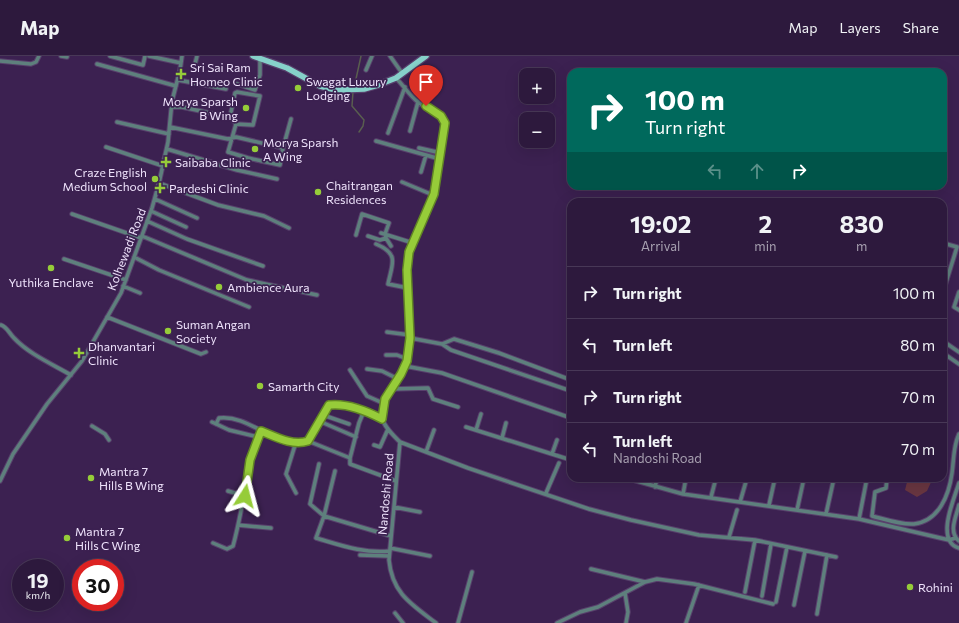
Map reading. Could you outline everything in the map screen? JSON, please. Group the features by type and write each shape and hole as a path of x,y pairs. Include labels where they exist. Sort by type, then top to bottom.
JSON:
{"main road":[{"path":"253,56 287,68 320,86 336,90 364,88 396,78 426,56"}],"street":[{"path":"0,61 31,64 36,62 39,56"},
{"path":"61,56 67,57"},
{"path":"110,56 143,65 145,56"},
{"path":"150,56 181,63"},
{"name":"Kolhewadi Road","path":"0,481 13,454 47,404 71,375 107,317 126,280 160,183 167,149 172,106 182,56"},
{"path":"194,68 196,56"},
{"path":"366,70 372,56"},
{"path":"390,56 402,73"},
{"path":"237,84 255,90 260,75 260,58"},
{"path":"97,64 176,86"},
{"path":"308,441 329,405 336,404 364,411 382,419 385,399 398,379 407,359 410,337 407,270 409,252 433,195 445,123 441,116 434,110 418,102 396,78"},
{"path":"178,80 226,89"},
{"path":"388,133 405,87"},
{"path":"237,92 260,96 253,125 236,124 230,117 235,93 237,92"},
{"path":"410,131 418,102"},
{"path":"172,106 224,116"},
{"path":"236,124 228,152 280,165 282,148 291,119"},
{"path":"117,122 169,134"},
{"path":"170,127 228,139 232,137 252,140 282,148"},
{"path":"376,141 440,159"},
{"path":"106,147 163,166"},
{"path":"419,148 441,153"},
{"path":"167,149 238,170 277,179"},
{"path":"421,172 426,155"},
{"path":"402,182 433,195"},
{"path":"160,183 218,205 264,216 289,228"},
{"path":"155,199 197,218"},
{"path":"151,211 186,228"},
{"path":"72,214 141,237 247,280 317,295"},
{"path":"356,235 362,214 388,223 382,236"},
{"path":"147,221 187,239 263,266"},
{"path":"368,236 382,236 413,243"},
{"path":"382,236 390,246"},
{"path":"376,244 387,249 392,257 393,262 388,284 408,288"},
{"path":"947,244 958,247 947,280"},
{"path":"134,257 160,270 249,307"},
{"path":"64,259 126,280"},
{"path":"123,286 140,293"},
{"path":"959,292 954,307 959,310"},
{"path":"107,317 201,354 206,352"},
{"path":"1,325 5,327 24,347 71,375"},
{"path":"387,332 442,344 451,350 567,390"},
{"path":"442,344 454,339 499,353 567,378"},
{"path":"947,344 959,352"},
{"path":"386,355 397,355 407,359"},
{"path":"947,356 959,364"},
{"path":"405,366 442,373 567,417"},
{"path":"367,369 382,371 398,379"},
{"path":"350,370 367,396 384,404"},
{"path":"392,389 428,388 433,399 458,408"},
{"path":"364,411 359,423 350,458 350,464 396,480"},
{"path":"476,430 481,414"},
{"path":"323,415 349,424"},
{"path":"216,424 219,418 226,417 248,423 263,432 282,440 302,443 308,441 350,458"},
{"name":"Nandoshi Road","path":"382,419 388,429 400,442 389,556 390,573 396,587 413,606 436,623"},
{"path":"319,421 356,437"},
{"path":"212,422 230,430 258,437"},
{"path":"502,438 506,423"},
{"path":"92,426 105,434 109,440"},
{"path":"466,427 567,459"},
{"path":"374,446 380,447 388,429"},
{"path":"426,452 434,430"},
{"path":"213,543 225,548 231,548 245,496 250,460 258,437 263,432"},
{"path":"887,482 886,488 875,492 872,516 914,524 931,517 938,511 944,501 952,474 954,444 959,434"},
{"path":"552,454 557,440"},
{"path":"296,442 286,474 296,493"},
{"path":"400,442 589,509 699,535 755,540 836,557"},
{"path":"954,444 959,446"},
{"path":"546,493 559,462"},
{"path":"319,464 310,504 324,516 391,536"},
{"path":"335,470 324,516 316,538 362,551 378,553 390,549 430,556"},
{"path":"641,482 683,494 769,505 859,519 949,540 959,548"},
{"path":"655,486 656,482"},
{"path":"683,494 685,482"},
{"path":"711,497 715,482"},
{"path":"740,502 746,482"},
{"path":"769,505 774,482"},
{"path":"797,510 803,482"},
{"path":"826,514 833,482"},
{"path":"859,519 866,482"},
{"path":"949,540 946,530 959,483"},
{"path":"228,491 245,496"},
{"path":"959,505 953,528 955,538 959,541"},
{"path":"394,507 420,512"},
{"path":"729,537 737,510"},
{"path":"238,525 271,528"},
{"path":"949,540 955,538"},
{"path":"745,592 755,540"},
{"path":"762,596 771,544"},
{"path":"557,623 580,612 598,607 645,582 657,579 699,585 775,603 787,547"},
{"path":"794,605 805,551"},
{"path":"360,555 389,556"},
{"path":"817,614 827,555"},
{"path":"591,569 645,582"},
{"path":"458,623 472,572"},
{"path":"686,623 699,585"},
{"path":"625,593 628,612 626,623"},
{"path":"395,613 403,623"}],"shaded area":[{"path":"907,482 931,482 927,491 917,497 905,490"}],"waterway":[{"path":"354,88 361,56"},
{"path":"353,92 352,106 364,120 363,126 359,132"}],"place":[{"name":"Sri Sai Ram Homeo Clinic","path":"181,74"},
{"name":"Swagat Luxury Lodging","path":"298,88"},
{"name":"Morya Sparsh B Wing","path":"246,108"},
{"name":"Morya Sparsh A Wing","path":"255,149"},
{"name":"Saibaba Clinic","path":"166,162"},
{"name":"Craze English Medium School","path":"155,179"},
{"name":"Pardeshi Clinic","path":"160,188"},
{"name":"Chaitrangan Residences","path":"318,192"},
{"name":"Yuthika Enclave","path":"51,268"},
{"name":"Ambience Aura","path":"219,287"},
{"name":"Suman Angan Society","path":"168,331"},
{"name":"Dhanvantari Clinic","path":"79,353"},
{"name":"Samarth City","path":"260,386"},
{"name":"Mantra 7 Hills B Wing","path":"91,478"},
{"name":"Mantra 7 Hills C Wing","path":"67,538"},
{"name":"Rohini","path":"910,587"}],"route":[{"path":"245,496 250,460 261,431 282,440 302,443 308,441 329,405 336,404 360,409 382,419 385,399 401,374 407,361 410,338 407,270 409,252 434,194 440,163 445,123 441,116 426,106"}]}
